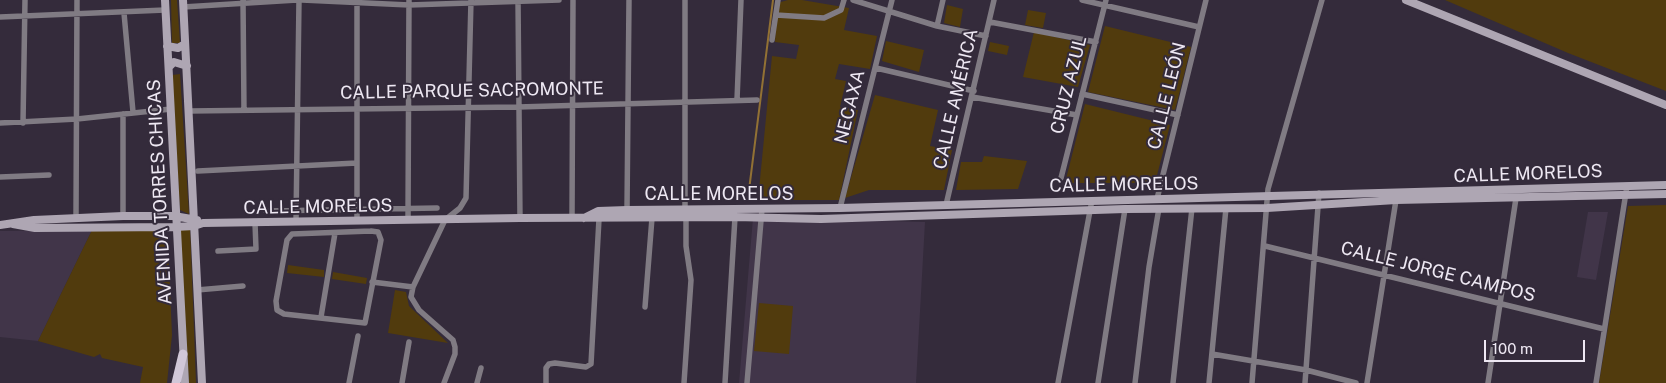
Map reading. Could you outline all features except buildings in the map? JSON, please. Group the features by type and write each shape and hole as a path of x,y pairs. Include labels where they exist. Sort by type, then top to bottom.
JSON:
{"main road":[{"name":"AVENIDA TORRES CHICAS","path":"164,0 169,67 174,216 185,383"},
{"path":"1406,0 1666,105"},
{"name":"AVENIDA TORRES CHICAS","path":"183,4 202,383"},
{"path":"168,46 178,48 185,44"},
{"path":"169,67 177,62 187,66"},
{"name":"CALLE MORELOS","path":"194,223 652,218 686,213 762,213 840,208 1092,200 1268,197 1319,193 1666,185"},
{"name":"CALLE MORELOS","path":"584,218 598,211 627,210 735,217 762,213 821,219 1125,208 1267,208 1318,203 1396,200 1666,194"},
{"path":"0,225 34,220 123,216 174,216 194,223"},
{"path":"13,224 35,228 175,227 194,223"},
{"path":"176,383 183,354"}],"street":[{"path":"22,123 25,0"},
{"path":"76,217 77,0"},
{"path":"296,222 299,0"},
{"path":"183,4 299,0 409,2 559,0"},
{"path":"572,218 574,0"},
{"path":"627,210 629,0"},
{"path":"684,383 691,280 691,267 686,246 685,0"},
{"path":"737,100 741,0"},
{"path":"772,40 778,0"},
{"path":"776,15 824,18 841,10 844,0"},
{"path":"854,0 937,26 986,36"},
{"name":"NECAXA","path":"840,208 892,0"},
{"path":"937,26 943,0"},
{"name":"CALLE AMÉRICA","path":"946,205 994,0"},
{"path":"1082,0 1105,2 1199,27"},
{"name":"CALLE LEÓN","path":"1157,199 1206,0"},
{"path":"1252,383 1268,197 1273,168 1322,0"},
{"path":"243,1 244,110"},
{"path":"357,1 357,221"},
{"path":"444,383 456,347 452,340 415,305 412,297 413,287 444,220 460,208 466,198 471,1"},
{"path":"518,1 520,218"},
{"path":"408,220 409,2"},
{"name":"CRUZ AZUL","path":"1061,178 1105,2"},
{"path":"0,17 165,10"},
{"path":"124,13 133,112"},
{"path":"990,22 1096,42"},
{"path":"876,68 973,94 1077,115"},
{"path":"1082,94 1178,115"},
{"name":"CALLE PARQUE SACROMONTE","path":"189,111 518,107 757,100"},
{"path":"0,123 77,119 170,109"},
{"path":"123,114 123,216"},
{"path":"198,172 357,164"},
{"path":"0,177 49,175"},
{"path":"1596,383 1627,186"},
{"path":"1305,383 1316,257 1319,193"},
{"path":"1488,383 1516,198"},
{"path":"1058,383 1092,200"},
{"path":"1367,383 1396,200"},
{"path":"266,211 438,208"},
{"path":"1098,383 1125,208"},
{"path":"1135,383 1149,267 1159,208"},
{"path":"1172,383 1192,208"},
{"path":"1209,383 1226,208"},
{"path":"747,383 762,213"},
{"path":"725,383 735,217"},
{"path":"645,307 652,218"},
{"path":"546,383 546,368 549,364 586,367 591,364 599,219"},
{"path":"218,252 256,249 255,223"},
{"path":"371,231 380,235 372,282 365,323 284,314 277,310 278,292 290,235 296,232 335,233 371,231"},
{"path":"321,317 335,233"},
{"name":"CALLE JORGE CAMPOS","path":"1265,246 1604,329"},
{"path":"372,282 413,287"},
{"path":"197,290 243,286"},
{"path":"349,383 358,336"},
{"path":"402,383 409,342"},
{"path":"1212,354 1306,370 1356,383"},
{"path":"477,383 481,368"}],"shaded area":[{"path":"171,0 177,0 180,43 172,43"},
{"path":"788,0 802,0 849,8 844,30 877,36 870,69 839,64 835,79 846,81 840,107 858,110 839,200 758,200 772,56 796,59 799,45 775,42 777,3"},
{"path":"1445,0 1666,0 1666,91 1568,53"},
{"path":"947,5 963,9 960,27 944,23"},
{"path":"1028,10 1046,13 1043,28 1025,25"},
{"path":"1105,26 1191,47 1175,110 1088,92"},
{"path":"1034,32 1090,45 1078,87 1023,77"},
{"path":"886,41 924,50 919,72 882,61"},
{"path":"990,42 1009,46 1007,55 988,51"},
{"path":"180,74 189,214 180,210 172,75"},
{"path":"875,95 938,110 930,146 952,150 944,190 869,190 845,198"},
{"path":"1085,104 1170,125 1155,183 1065,183"},
{"path":"984,156 1027,161 1018,189 956,190 961,162 982,162"},
{"path":"1666,205 1666,383 1599,383 1628,206"},
{"path":"1588,212 1608,212 1596,280 1577,277"},
{"path":"753,218 925,222 916,383 739,383"},
{"path":"190,226 196,383 189,383 179,229"},
{"path":"92,230 38,341 0,337 0,231"},
{"path":"92,230 164,230 166,232 172,335 167,383 140,383 143,367 102,358 100,354 94,357 38,341"},
{"path":"288,265 324,270 324,277 287,273"},
{"path":"333,272 367,278 366,284 332,279"},
{"path":"395,290 406,292 409,306 448,343 388,333"},
{"path":"759,303 793,306 789,354 754,351"}],"waterway":[{"path":"748,198 773,0"}]}
